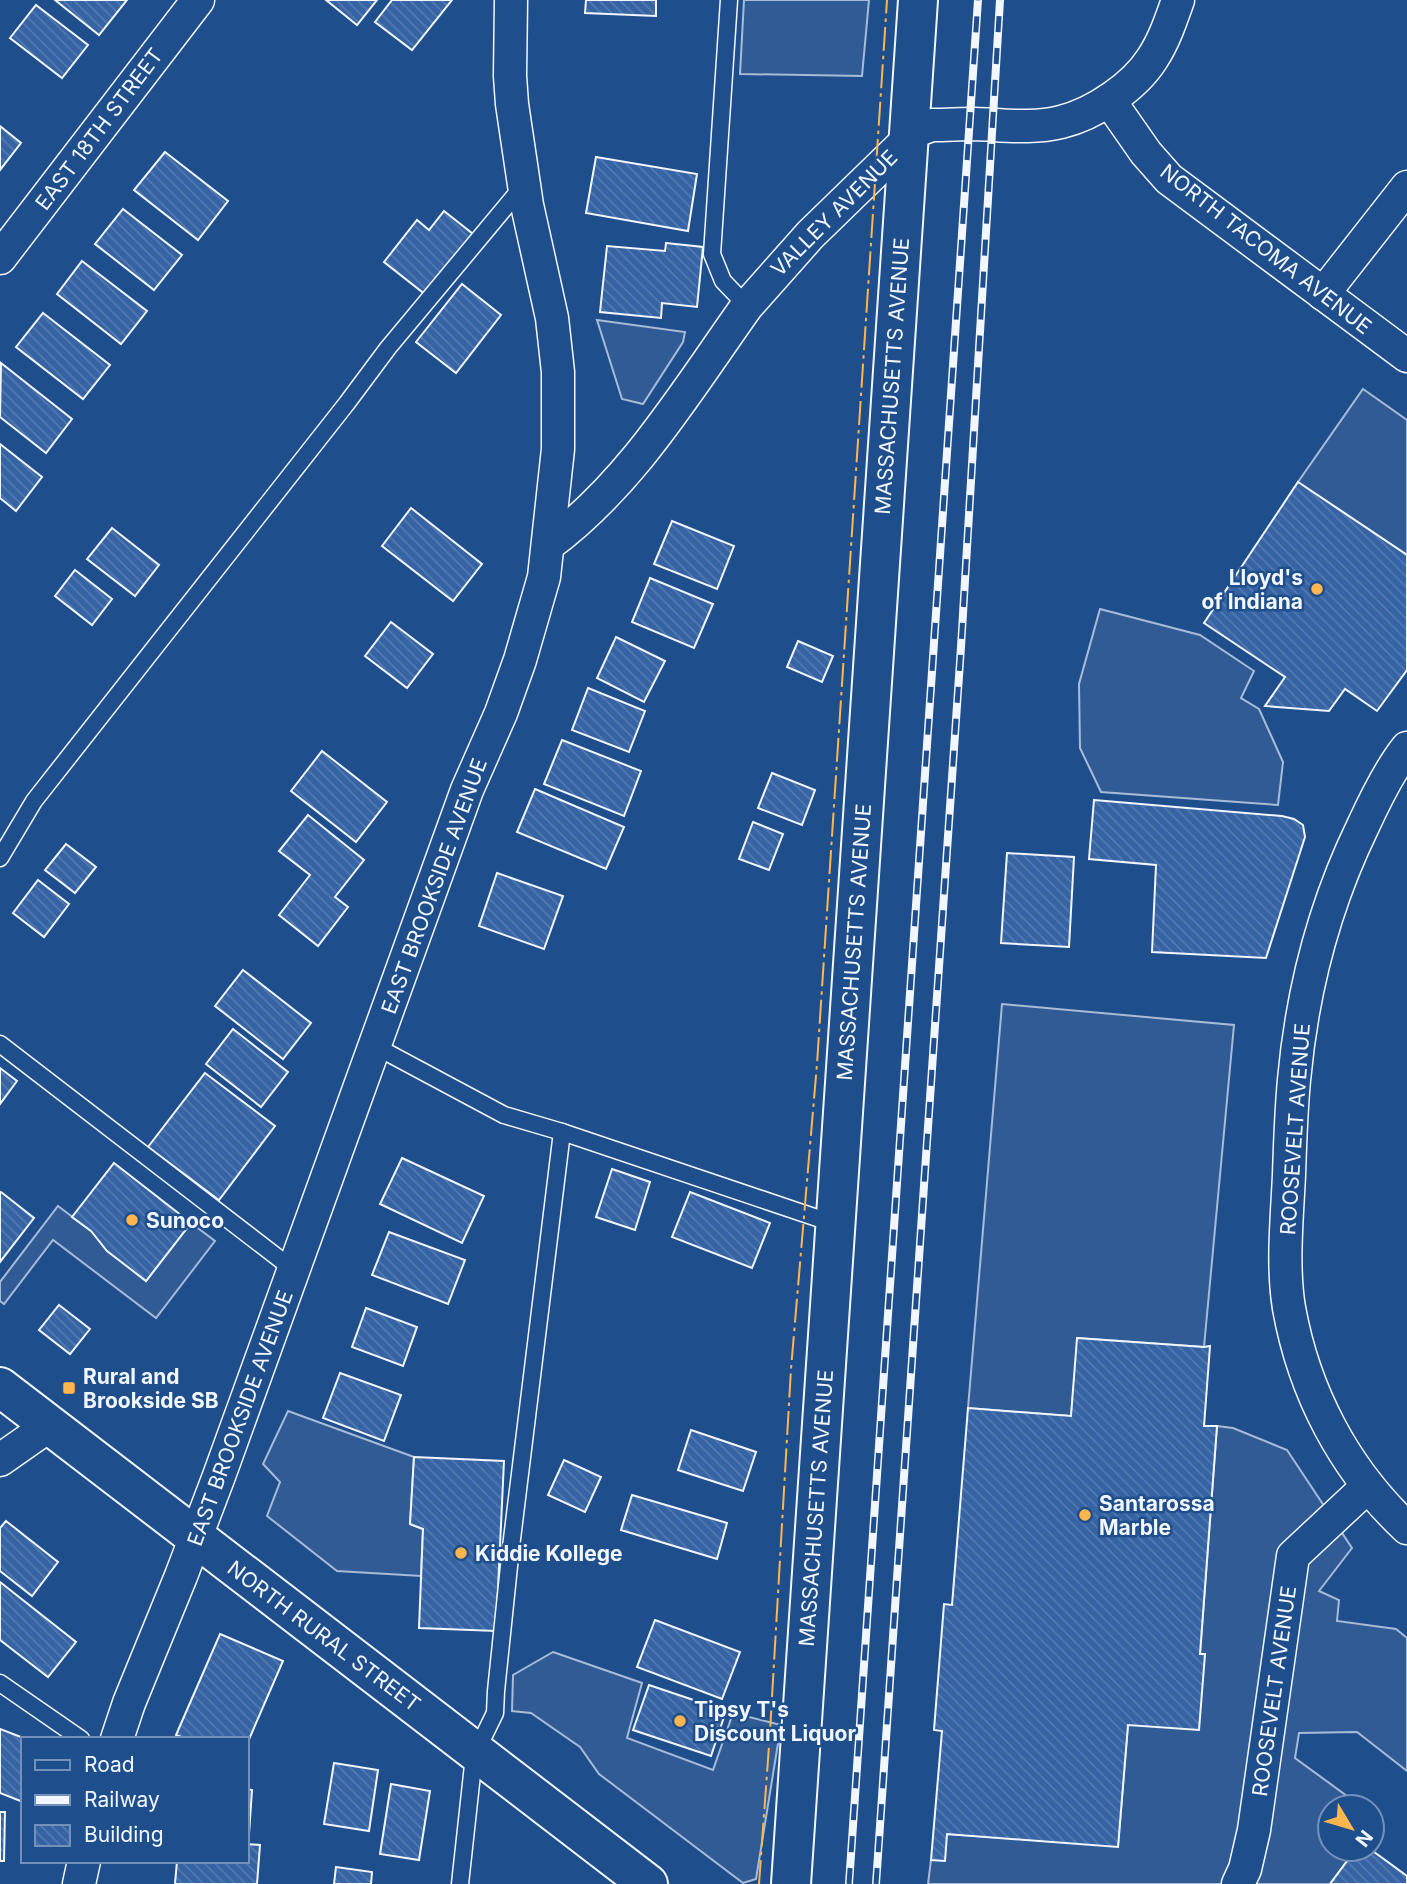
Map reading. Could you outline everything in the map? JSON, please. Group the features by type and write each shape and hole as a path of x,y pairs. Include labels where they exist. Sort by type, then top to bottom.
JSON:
{"street":[{"name":"EAST 18TH STREET","path":"0,258 198,0"},
{"name":"EAST BROOKSIDE AVENUE","path":"118,1737 196,1538 467,790 520,660 544,577 558,449 558,372 552,318 533,240 515,134 510,76 511,0"},
{"name":"MASSACHUSETTS AVENUE","path":"791,1884 918,0"},
{"name":"VALLEY AVENUE","path":"548,545 575,525 612,487 654,436 747,306 810,235 908,138 918,130 932,125 1027,126 1061,122 1079,116 1110,100 1136,79 1152,60 1166,34 1178,0"},
{"name":"NORTH TACOMA AVENUE","path":"1110,100 1146,153 1169,179 1407,356"},
{"path":"1323,294 1407,187"},
{"name":"ROOSEVELT AVENUE","path":"1407,748 1370,810 1345,863 1315,952 1293,1082 1286,1275 1289,1307 1305,1372 1316,1401 1339,1445 1368,1486 1407,1528"},
{"name":"NORTH RURAL STREET","path":"0,1388 648,1884"},
{"path":"0,1460 50,1425"},
{"name":"ROOSEVELT AVENUE","path":"1238,1884 1245,1869 1254,1830 1293,1556 1368,1486"},
{"path":"79,1884 84,1863"}],"lane":[{"path":"729,0 712,254 723,281 747,306"},
{"path":"0,858 34,801 348,403 388,348 523,186"},
{"path":"0,1044 294,1270"},
{"path":"375,1046 505,1115 835,1224"},
{"path":"460,1884 475,1752 495,1713 511,1547 562,1132"},
{"path":"0,1683 78,1737"}],"shaded area":[{"path":"744,0 869,0 862,76 740,74"},
{"path":"597,320 685,332 683,342 643,404 622,399"},
{"path":"1363,389 1407,420 1407,555 1298,482"},
{"path":"1100,609 1200,635 1254,671 1241,698 1259,709 1283,762 1278,805 1101,792 1080,748 1079,684"},
{"path":"1002,1004 1234,1025 1204,1347 1078,1338 1071,1416 968,1408"},
{"path":"58,1206 91,1231 146,1281 191,1223 215,1241 156,1318 53,1240 4,1304 0,1301 0,1282"},
{"path":"288,1411 414,1457 410,1524 423,1529 421,1576 337,1571 267,1516 280,1482 263,1464"},
{"path":"1217,1426 1233,1428 1287,1450 1352,1548 1319,1591 1339,1600 1337,1621 1396,1629 1407,1638 1407,1771 1357,1732 1299,1733 1295,1758 1343,1793 1316,1793 1316,1863 1346,1863 1330,1884 928,1884 931,1860 947,1834 1118,1846 1128,1725 1200,1654"},
{"path":"553,1652 642,1683 627,1738 713,1770 733,1713 781,1725 756,1879 743,1883 599,1774 580,1747 531,1713 512,1711 513,1675"}],"building":[{"path":"55,0 127,0 99,35"},
{"path":"326,0 377,0 357,25"},
{"path":"392,0 452,0 412,50 375,22"},
{"path":"586,0 656,0 656,16 585,13"},
{"path":"36,5 88,45 62,78 10,38"},
{"path":"0,126 21,143 0,170"},
{"path":"165,152 228,201 198,240 134,190"},
{"path":"596,157 697,174 688,231 586,213"},
{"path":"123,209 182,255 154,290 95,244"},
{"path":"444,211 473,234 426,295 384,262 417,220 429,230"},
{"path":"666,243 703,247 697,307 662,303 661,318 600,312 607,246 665,251"},
{"path":"82,261 147,311 121,344 57,294"},
{"path":"462,284 501,315 456,373 416,342"},
{"path":"43,313 110,365 83,399 16,347"},
{"path":"1,363 72,419 46,453 0,417"},
{"path":"0,444 42,477 16,511 0,498"},
{"name":"Lloyd's of Indiana","path":"1298,482 1407,555 1407,670 1377,711 1345,689 1329,711 1265,706 1285,677 1204,623"},
{"path":"411,508 482,564 453,601 382,546"},
{"path":"672,521 734,546 717,589 654,564"},
{"path":"112,528 159,565 135,596 87,559"},
{"path":"75,570 112,599 92,625 55,596"},
{"path":"650,578 713,604 694,648 632,622"},
{"path":"391,622 433,654 407,688 365,656"},
{"path":"616,637 665,661 644,702 597,678"},
{"path":"798,641 833,656 822,682 787,667"},
{"path":"588,688 645,711 629,752 572,730"},
{"path":"562,740 641,771 624,816 544,784"},
{"path":"322,751 387,802 356,842 291,791"},
{"path":"772,773 815,790 802,825 758,808"},
{"path":"535,789 624,827 606,869 517,832"},
{"path":"1094,800 1282,816 1303,825 1305,837 1266,958 1152,952 1156,865 1089,859"},
{"path":"308,815 364,860 335,897 348,907 318,946 279,915 310,875 279,851"},
{"path":"753,822 783,834 769,870 739,859"},
{"path":"66,844 96,867 75,893 45,870"},
{"path":"1007,853 1074,857 1069,947 1001,943"},
{"path":"497,873 563,896 544,949 479,926"},
{"path":"38,880 69,904 44,937 13,913"},
{"path":"243,970 311,1023 283,1059 215,1006"},
{"path":"233,1029 288,1072 261,1107 206,1064"},
{"path":"0,1068 17,1081 0,1104"},
{"path":"205,1073 275,1126 219,1200 148,1147"},
{"path":"402,1158 484,1196 462,1243 380,1204"},
{"name":"Sunoco","path":"114,1163 191,1223 146,1281 107,1251 91,1231 72,1217"},
{"path":"612,1169 650,1182 635,1230 596,1217"},
{"path":"690,1192 770,1223 752,1268 672,1237"},
{"path":"0,1193 34,1218 0,1262"},
{"path":"389,1232 465,1260 448,1304 372,1275"},
{"path":"59,1305 90,1329 70,1354 39,1330"},
{"path":"366,1308 417,1327 403,1366 352,1347"},
{"name":"Santarossa Marble","path":"1077,1338 1210,1346 1204,1426 1217,1426 1200,1654 1205,1654 1199,1730 1128,1725 1118,1847 947,1834 945,1861 931,1860 942,1731 934,1730 944,1604 952,1605 968,1408 1071,1416"},
{"path":"340,1373 401,1395 384,1441 323,1418"},
{"path":"691,1430 756,1452 743,1491 678,1470"},
{"name":"Kiddie Kollege","path":"414,1457 504,1461 496,1631 419,1628 423,1529 410,1524"},
{"path":"564,1460 601,1477 585,1512 548,1495"},
{"path":"632,1495 727,1523 717,1559 621,1530"},
{"path":"6,1521 58,1562 32,1596 0,1571 0,1528"},
{"path":"0,1582 76,1642 48,1677 0,1640"},
{"path":"655,1620 740,1652 722,1699 637,1667"},
{"path":"220,1634 283,1661 248,1742 248,1737 176,1735"},
{"name":"Tipsy T's Discount Liquor","path":"649,1685 726,1711 711,1756 633,1730"},
{"path":"0,1729 21,1737 21,1801 0,1793"},
{"path":"334,1763 378,1770 369,1831 324,1824"},
{"path":"391,1784 430,1791 419,1860 380,1854"},
{"path":"248,1789 252,1790 248,1834"},
{"path":"0,1812 5,1812 4,1861 0,1861"},
{"path":"248,1844 260,1845 257,1884 175,1884 177,1863 248,1863"},
{"path":"1386,1861 1407,1876 1407,1884 1330,1884 1346,1863 1386,1863"},
{"path":"336,1867 372,1872 371,1884 334,1884"}],"railway":[{"path":"849,1884 978,0"},
{"path":"876,1884 961,647 1000,0"}],"power":[{"path":"759,1884 791,1369 817,1064 887,0"}],"place":[{"name":"Lloyd's of Indiana","path":"1317,589"},
{"name":"Sunoco","path":"132,1220"},
{"name":"Rural and Brookside SB","path":"69,1388"},
{"name":"Santarossa Marble","path":"1085,1515"},
{"name":"Kiddie Kollege","path":"461,1553"},
{"name":"Tipsy T's Discount Liquor","path":"680,1721"}]}
